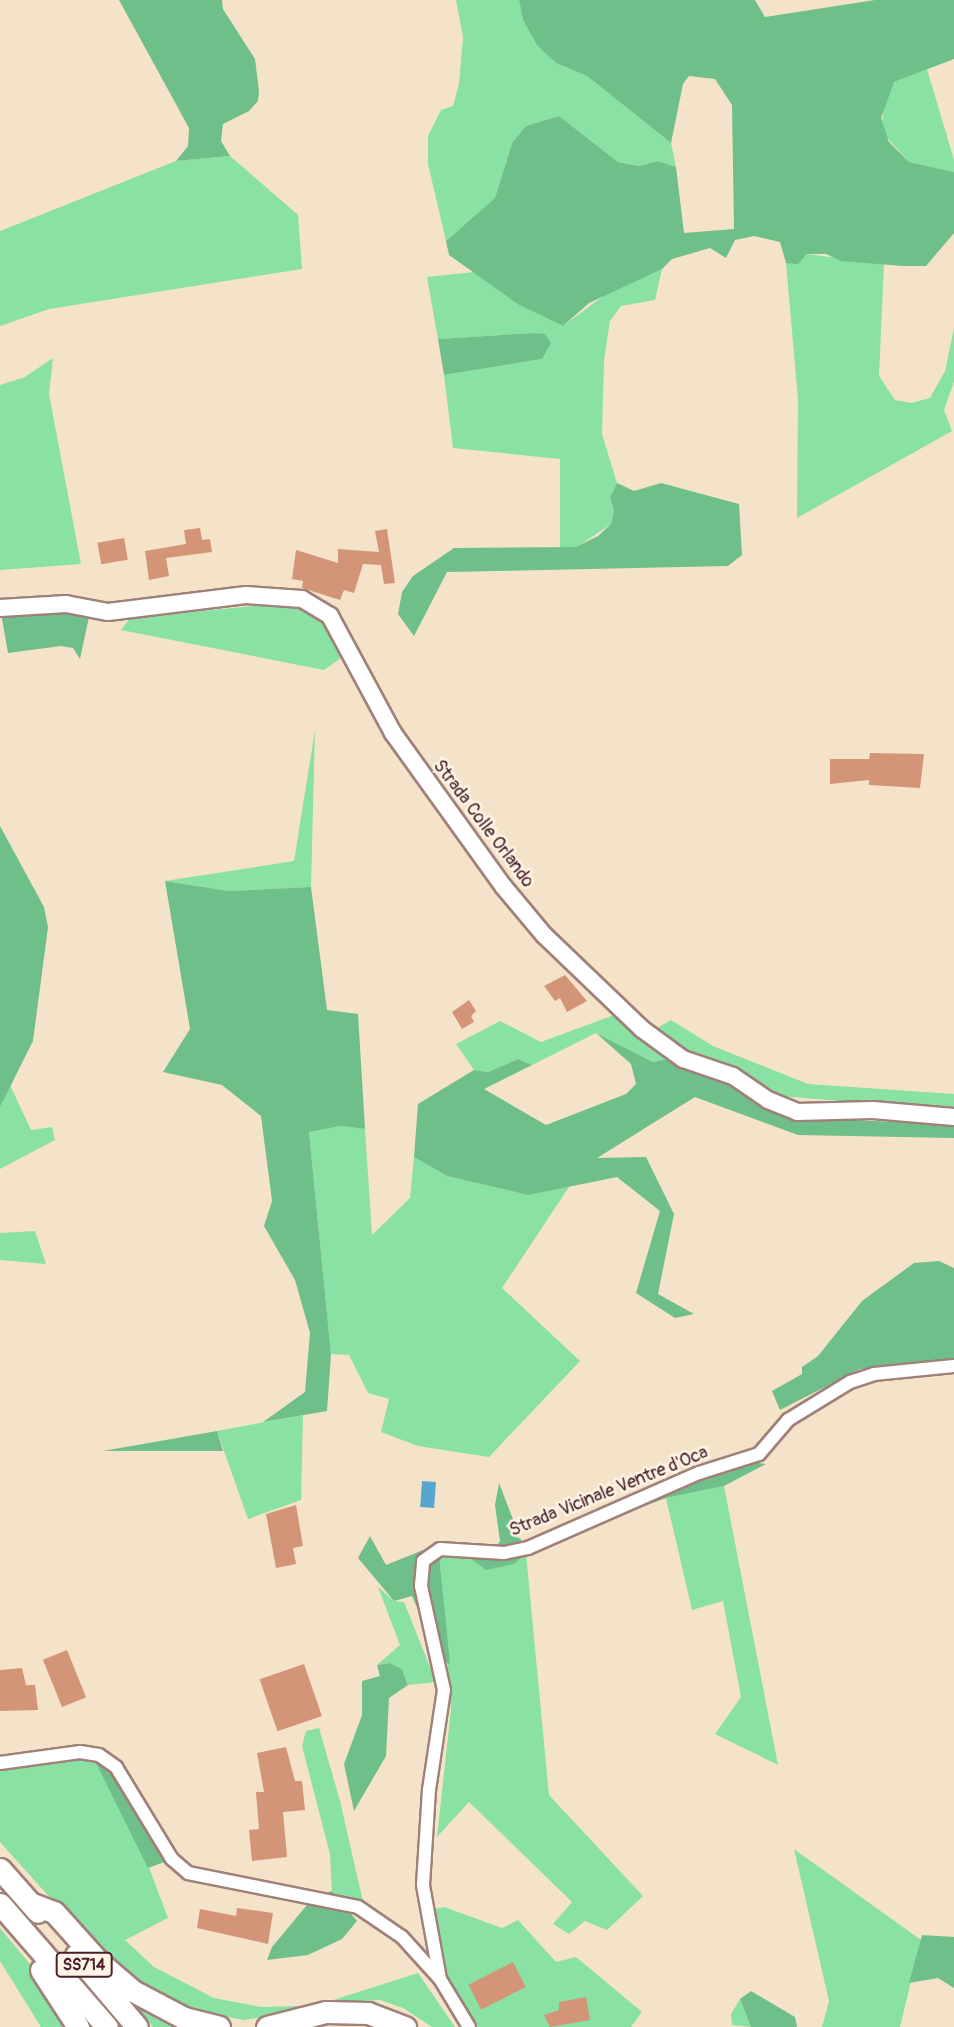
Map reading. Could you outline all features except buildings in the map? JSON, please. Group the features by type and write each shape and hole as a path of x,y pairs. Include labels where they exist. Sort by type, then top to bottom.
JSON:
{"highway":[{"name":"SS714","path":"0,1870 137,2027"},
{"path":"30,1903 54,1912 98,1961 133,1990 184,2018 219,2027"},
{"name":"SS714","path":"0,1905 107,2027"},
{"path":"22,1929 26,1952 78,2027"},
{"path":"267,2027 326,2012 375,2015 405,2027"},
{"path":"316,2027 347,2013"}],"street":[{"name":"Strada Colle Orlando","path":"0,608 66,604 108,612 246,595 302,599 330,616 393,733 503,886 544,934 642,1029 683,1059 733,1076 768,1100 797,1112 873,1110 954,1117"},
{"name":"Strada Vicinale Ventre d'Oca","path":"440,1979 423,1885 429,1790 443,1690 421,1586 423,1561 440,1549 504,1553 528,1548 699,1473 759,1454 788,1420 850,1382 874,1374 954,1366"},
{"name":"Strada Vicinale Ventre d'Oca","path":"0,1763 80,1752 99,1755 116,1766 172,1859 188,1873 358,1907 402,1937 440,1979 468,2027"}],"green space":[{"path":"119,0 222,0 223,9 255,59 259,91 258,101 249,111 223,124 221,141 230,156 176,161 188,146 189,128"},
{"path":"456,0 519,0 523,20 556,63 587,76 671,143 676,167 658,161 638,166 618,162 559,116 526,126 512,143 495,198 446,241 428,164 428,136 441,110 453,106 459,84 463,37"},
{"path":"519,0 755,0 765,17 875,0 954,0 954,59 894,82 881,118 889,142 909,162 954,172 954,233 926,266 841,261 826,254 807,254 798,264 786,263 780,242 754,236 735,240 726,258 710,248 672,259 662,269 589,303 563,326 519,305 449,255 446,241 495,198 512,143 526,126 559,116 618,162 638,166 658,161 676,167 684,233 734,229 732,105 715,79 689,76 683,84 671,143 587,76 556,63 537,45 523,20"},
{"path":"927,69 954,160 954,172 909,162 881,131 885,97 894,82"},
{"path":"230,156 298,215 302,269 49,309 0,326 0,231 176,161"},
{"path":"807,254 884,264 879,376 895,400 911,403 930,398 945,371 954,328 954,382 944,410 952,431 797,518 798,399 786,263 798,263"},
{"path":"662,269 655,300 621,306 610,321 604,360 602,434 617,483 610,497 614,511 611,524 577,547 560,548 560,459 453,448 444,375 542,359 532,333 438,339 427,277 474,272 519,305 563,326 610,291"},
{"path":"545,334 551,343 542,359 444,375 438,339"},
{"path":"53,358 49,394 81,564 0,570 0,385 25,377"},
{"path":"617,483 634,491 661,483 739,504 742,555 728,566 447,572 414,636 398,614 402,592 413,576 454,548 576,547 598,536 611,524 614,511 610,497"},
{"path":"275,604 308,611 328,626 342,657 324,670 121,630 130,618"},
{"path":"63,612 89,617 80,659 73,648 61,646 8,653 1,613"},
{"path":"315,730 311,887 229,891 165,881 294,861"},
{"path":"0,826 44,907 48,927 33,1041 0,1107"},
{"path":"165,881 229,891 311,887 327,1010 358,1014 365,1129 341,1126 309,1132 331,1354 327,1411 263,1422 305,1392 310,1333 295,1280 264,1226 272,1201 261,1116 222,1085 163,1072 190,1029"},
{"path":"617,1014 673,1058 653,1062 596,1033 532,1065 518,1059 488,1072 474,1070 456,1044 500,1021 541,1042"},
{"path":"671,1020 713,1046 808,1084 954,1094 954,1111 781,1096 728,1067 695,1057 652,1031"},
{"path":"596,1033 653,1062 673,1058 817,1119 954,1124 954,1138 798,1135 695,1097 597,1158 646,1157 674,1214 658,1294 694,1314 675,1318 636,1293 660,1211 617,1177 528,1195 447,1176 414,1157 418,1104 474,1070 488,1072 518,1059 532,1065 484,1089 546,1125 626,1094 636,1084 631,1064"},
{"path":"10,1085 31,1130 52,1127 55,1140 0,1169 0,1107"},
{"path":"341,1126 365,1129 372,1235 410,1198 414,1157 447,1176 528,1195 571,1184 502,1288 580,1361 489,1457 418,1446 381,1432 389,1399 368,1393 349,1355 331,1354 309,1132"},
{"path":"35,1231 46,1264 0,1260 0,1233"},
{"path":"939,1261 954,1268 954,1362 860,1369 780,1410 772,1391 802,1374 802,1367 818,1356 862,1301 914,1263"},
{"path":"303,1415 301,1500 248,1519 217,1431"},
{"path":"217,1431 223,1451 103,1451"},
{"path":"753,1462 766,1464 724,1486 666,1498 599,1523 676,1486"},
{"path":"499,1483 526,1553 514,1564 486,1570 466,1555 489,1558 500,1541 495,1505"},
{"path":"724,1486 778,1765 715,1734 741,1697 723,1601 692,1610 666,1498"},
{"path":"370,1536 386,1565 438,1544 450,1664 440,1661 412,1596 394,1601 358,1558"},
{"path":"439,1550 526,1553 549,1795 643,1896 607,1930 585,1921 569,1934 553,1924 572,1902 469,1802 437,1837 451,1709"},
{"path":"378,1587 394,1601 404,1602 436,1682 408,1685 402,1669 390,1663 377,1665 400,1645"},
{"path":"390,1663 402,1669 408,1685 389,1698 386,1756 354,1811 344,1764 362,1715 362,1681 380,1676 377,1665"},
{"path":"319,1728 340,1801 365,1910 344,1903 332,1891 330,1854 302,1746 306,1731"},
{"path":"66,1755 95,1761 145,1857 168,1918 125,1940 154,1967 214,1998 261,2007 300,2006 300,2011 244,2020 191,2010 140,1985 87,1939 0,1842 0,1768"},
{"path":"95,1761 112,1769 170,1860 148,1868"},
{"path":"794,1849 921,1940 900,2027 822,2027 829,2001"},
{"path":"332,1891 357,1921 342,1939 308,1955 267,1960 272,1947 307,1905 318,1895"},
{"path":"444,1907 502,1928 518,1920 556,1962 576,1957 642,2012 631,2027 470,2027 445,1984 431,1910"},
{"path":"0,1928 48,1986 72,2027 41,2027 0,1961"},
{"path":"922,1935 954,1937 954,1988 938,1978 909,1983"},
{"path":"418,1973 455,2027 432,2027 403,2008 380,2000 321,2004"},
{"path":"751,1991 795,2017 797,2027 751,2027 740,1999"},
{"path":"740,1999 751,2027 732,2025 731,2014"},
{"path":"133,2001 187,2027 153,2027"}],"water":[{"path":"422,1481 436,1482 434,1508 420,1507"}]}
